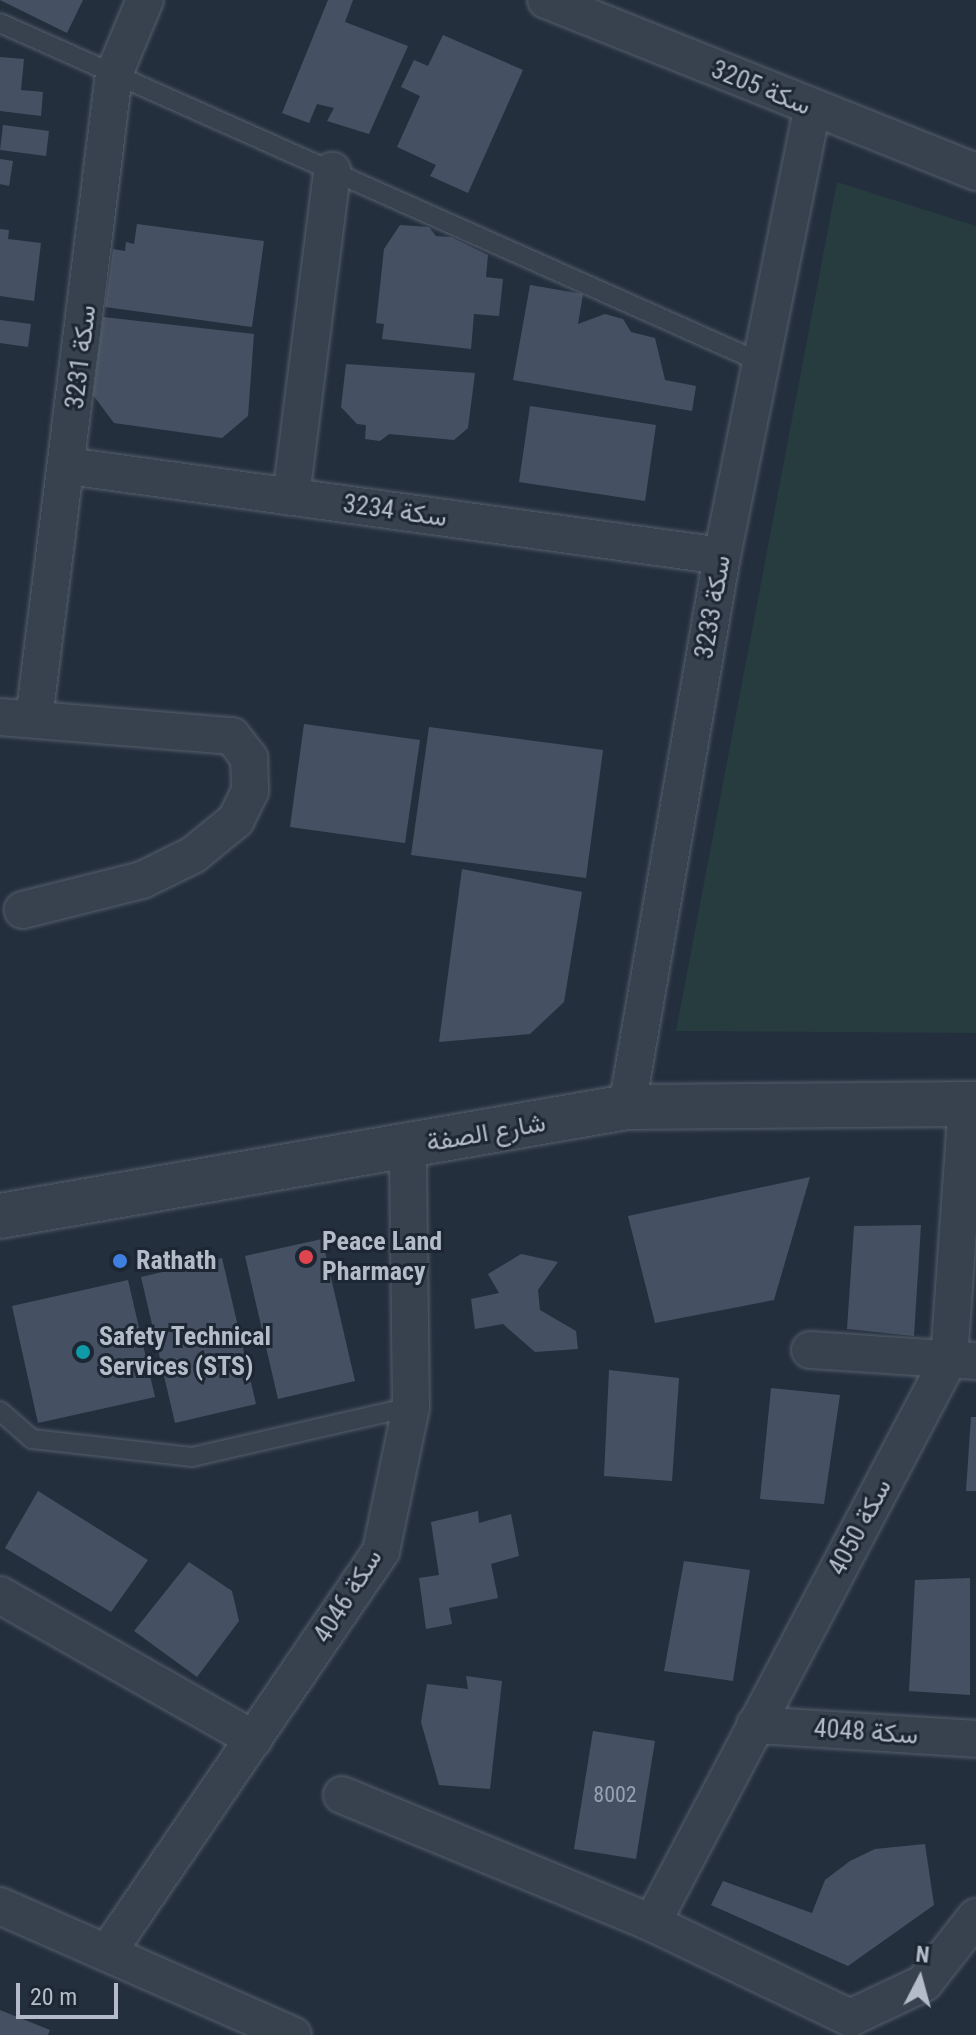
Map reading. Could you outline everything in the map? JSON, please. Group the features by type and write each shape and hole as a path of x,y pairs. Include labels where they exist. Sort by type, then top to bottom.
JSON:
{"street":[{"name":"سكة 3231","path":"23,910 142,880 193,855 236,820 250,791 249,758 232,736 17,718 68,466 114,74 145,0"},
{"name":"سكة 3205","path":"546,0 812,109 976,172"},
{"name":"سكة 3233","path":"627,1107 722,556 812,109"},
{"path":"291,497 332,171"},
{"name":"سكة 3234","path":"68,466 722,556"},
{"name":"شارع الصفة","path":"0,1216 627,1107 971,1103"},
{"name":"سكة 4050","path":"652,1923 755,1725 962,1360 971,1103"},
{"name":"سكة 4046","path":"107,1953 381,1551 411,1407 408,1146"},
{"path":"810,1350 962,1360"},
{"path":"0,1595 254,1739"},
{"name":"سكة 4048","path":"755,1725 976,1739"},
{"path":"342,1795 652,1923 850,2018 924,1983 976,1917"},
{"path":"0,1906 293,2035"}],"lane":[{"path":"0,23 760,362"},
{"path":"0,1411 32,1439 192,1457 411,1407"}],"green space":[{"path":"837,182 976,226 976,1033 676,1031"}],"building":[{"path":"0,0 83,0 67,33"},
{"path":"328,0 353,0 345,22 408,46 369,134 327,121 334,108 317,104 309,123 282,113"},
{"path":"443,35 523,70 468,193 430,176 436,165 397,147 420,96 401,87 414,60 428,66"},
{"path":"0,57 24,59 21,90 43,92 41,116 0,111"},
{"path":"3,125 49,131 46,156 0,150"},
{"path":"0,159 13,161 9,186 0,184"},
{"path":"137,224 264,241 252,327 105,307 113,249 125,251 126,242 134,244"},
{"path":"400,225 429,227 436,236 451,237 488,255 486,277 503,279 499,316 474,314 471,349 382,339 384,324 376,323 384,249"},
{"path":"0,229 9,230 8,239 41,243 34,301 0,296"},
{"path":"530,285 583,294 578,324 605,314 623,319 631,332 655,338 665,380 696,386 692,411 513,380"},
{"path":"103,317 254,334 248,416 222,438 114,423 93,395"},
{"path":"0,320 31,324 28,347 0,343"},
{"path":"346,364 475,373 468,428 454,440 389,434 380,441 365,439 366,425 357,424 341,407"},
{"path":"530,406 656,425 645,501 519,482"},
{"path":"304,724 420,740 405,843 290,827"},
{"path":"429,727 603,750 586,878 411,855"},
{"path":"462,869 582,892 564,1002 530,1034 439,1042"},
{"path":"810,1177 774,1300 655,1323 628,1216"},
{"path":"921,1225 914,1336 847,1329 854,1226"},
{"path":"322,1239 355,1381 278,1399 245,1256"},
{"path":"521,1254 558,1262 538,1290 540,1310 576,1331 578,1349 535,1352 503,1324 475,1329 471,1299 499,1293 488,1274"},
{"path":"222,1258 256,1404 175,1423 141,1277"},
{"name":"Safety Technical Services (STS)","path":"128,1280 155,1397 38,1423 12,1306"},
{"path":"609,1370 679,1378 672,1481 604,1476"},
{"path":"771,1388 840,1395 824,1504 760,1499"},
{"path":"971,1417 976,1417 976,1491 966,1491"},
{"path":"38,1491 148,1560 111,1612 5,1548"},
{"path":"478,1511 479,1523 511,1514 519,1556 491,1564 498,1598 449,1608 452,1624 426,1629 419,1578 439,1575 431,1522"},
{"path":"684,1561 750,1570 733,1681 664,1671"},
{"path":"189,1562 232,1591 239,1621 197,1677 134,1631"},
{"path":"970,1578 970,1695 909,1691 915,1580"},
{"path":"466,1676 502,1681 490,1789 439,1785 421,1722 427,1684 468,1689"},
{"path":"593,1731 655,1741 636,1859 574,1849"},
{"path":"925,1844 934,1905 848,1966 711,1905 723,1881 812,1913 825,1880 850,1861 875,1849"},
{"path":"0,2010 50,2030 48,2035 0,2035"}],"place":[{"name":"Peace Land Pharmacy","path":"306,1257"},
{"name":"Rathath","path":"120,1261"},
{"name":"Safety Technical Services (STS)","path":"83,1352"}]}
